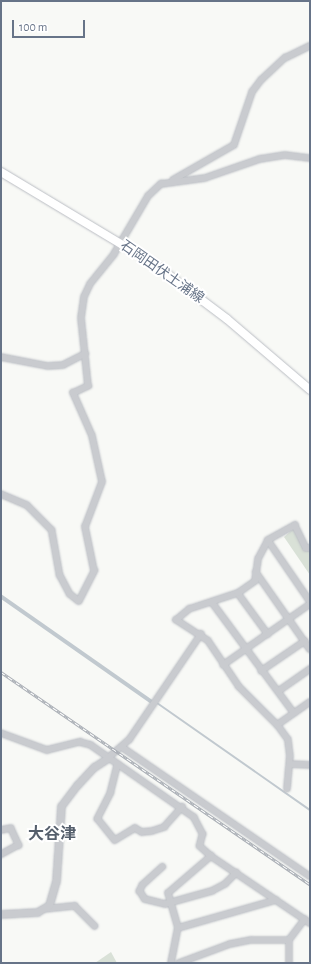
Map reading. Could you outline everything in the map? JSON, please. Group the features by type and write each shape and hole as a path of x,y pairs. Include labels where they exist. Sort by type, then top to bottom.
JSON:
{"main road":[{"name":"石岡田伏土浦線","path":"1,172 120,242 190,290 310,390"}],"street":[{"path":"171,181 234,144 252,92 261,80 285,58 310,46"},
{"path":"1,494 27,505 52,530 60,575 70,594 79,601 94,571 85,527 102,482 92,436 73,393 88,386 81,318 84,297 90,284 114,254 148,196 161,184 171,181 205,178 260,159 285,155 310,158"},
{"path":"1,357 48,366 63,365 85,354"},
{"path":"287,789 290,764 288,740 277,725 239,687 201,634 176,620 189,609 238,592 255,581 258,559 268,540 295,525 306,548 310,548"},
{"path":"268,540 310,601"},
{"path":"256,572 310,649"},
{"path":"238,592 268,634"},
{"path":"212,602 261,671 280,690 294,713"},
{"path":"223,665 310,604"},
{"path":"1,914 37,912 49,905 55,886 61,806 77,785 122,747 201,634"},
{"path":"261,671 304,641"},
{"path":"280,690 310,669"},
{"path":"277,725 310,702"},
{"path":"1,733 47,750 86,743 182,807 199,824 203,834 200,846 211,856 307,921 289,940 289,963"},
{"path":"122,747 310,876"},
{"path":"118,764 111,793 98,819 115,840 136,828 142,832 152,832 164,827 182,807"},
{"path":"290,764 310,765"},
{"path":"1,830 11,828 19,845 1,855"},
{"path":"171,963 178,928 168,893 211,856"},
{"path":"163,867 149,878 140,891 144,899 150,902 170,902 212,892 225,884 236,873"},
{"path":"178,928 276,900"},
{"path":"44,909 75,906 95,926"},
{"path":"179,963 230,944 251,940 289,940"}],"shaded area":[{"path":"293,529 310,550 310,575 284,537"},
{"path":"1,594 154,701 152,705 1,599"},
{"path":"111,952 117,963 95,963"}],"waterway":[{"path":"156,702 310,810"}],"railway":[{"path":"1,672 310,884"}],"district":[{"name":"大谷津","path":"52,834"}]}
